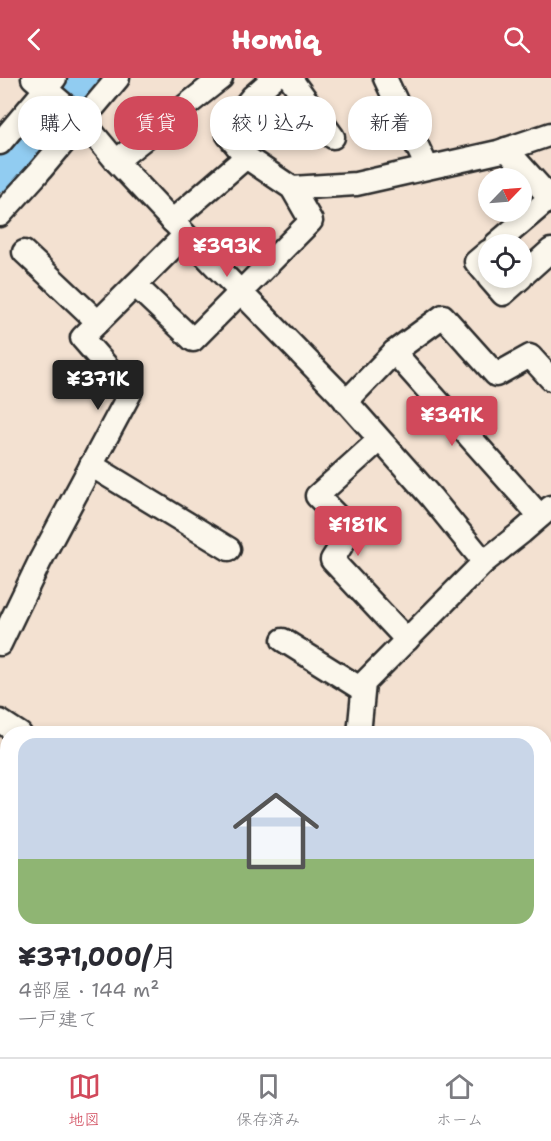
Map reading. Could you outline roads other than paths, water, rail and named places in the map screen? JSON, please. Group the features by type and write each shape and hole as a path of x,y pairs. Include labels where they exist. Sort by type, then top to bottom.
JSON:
{"street":[{"path":"100,96 118,78"},
{"path":"116,161 221,78"},
{"path":"234,78 251,96"},
{"path":"253,96 274,78"},
{"path":"290,78 303,96"},
{"path":"385,78 427,167"},
{"path":"0,143 46,84 58,96"},
{"path":"292,188 356,184 506,150 551,134"},
{"path":"102,145 346,402 431,497 484,562"},
{"path":"0,215 38,173 55,150"},
{"path":"135,285 193,340 312,221 292,188 246,157 240,150"},
{"path":"506,150 550,198 508,234"},
{"path":"0,644 40,561 130,393 82,338 135,285 179,228 246,157"},
{"path":"532,267 551,250"},
{"path":"24,252 98,322"},
{"path":"498,288 503,294 509,288"},
{"path":"346,402 394,352 442,316 496,375 530,356 551,379"},
{"path":"360,726 364,683 484,562 545,511 394,352"},
{"path":"379,440 317,496 351,530 332,560 407,640"},
{"path":"91,465 230,549"},
{"path":"283,640 363,690"}],"water":[{"path":"61,89 69,96 55,96"},
{"path":"18,139 18,150 37,150 0,193 0,160"}],"waterway":[{"path":"0,176 87,78"}]}
